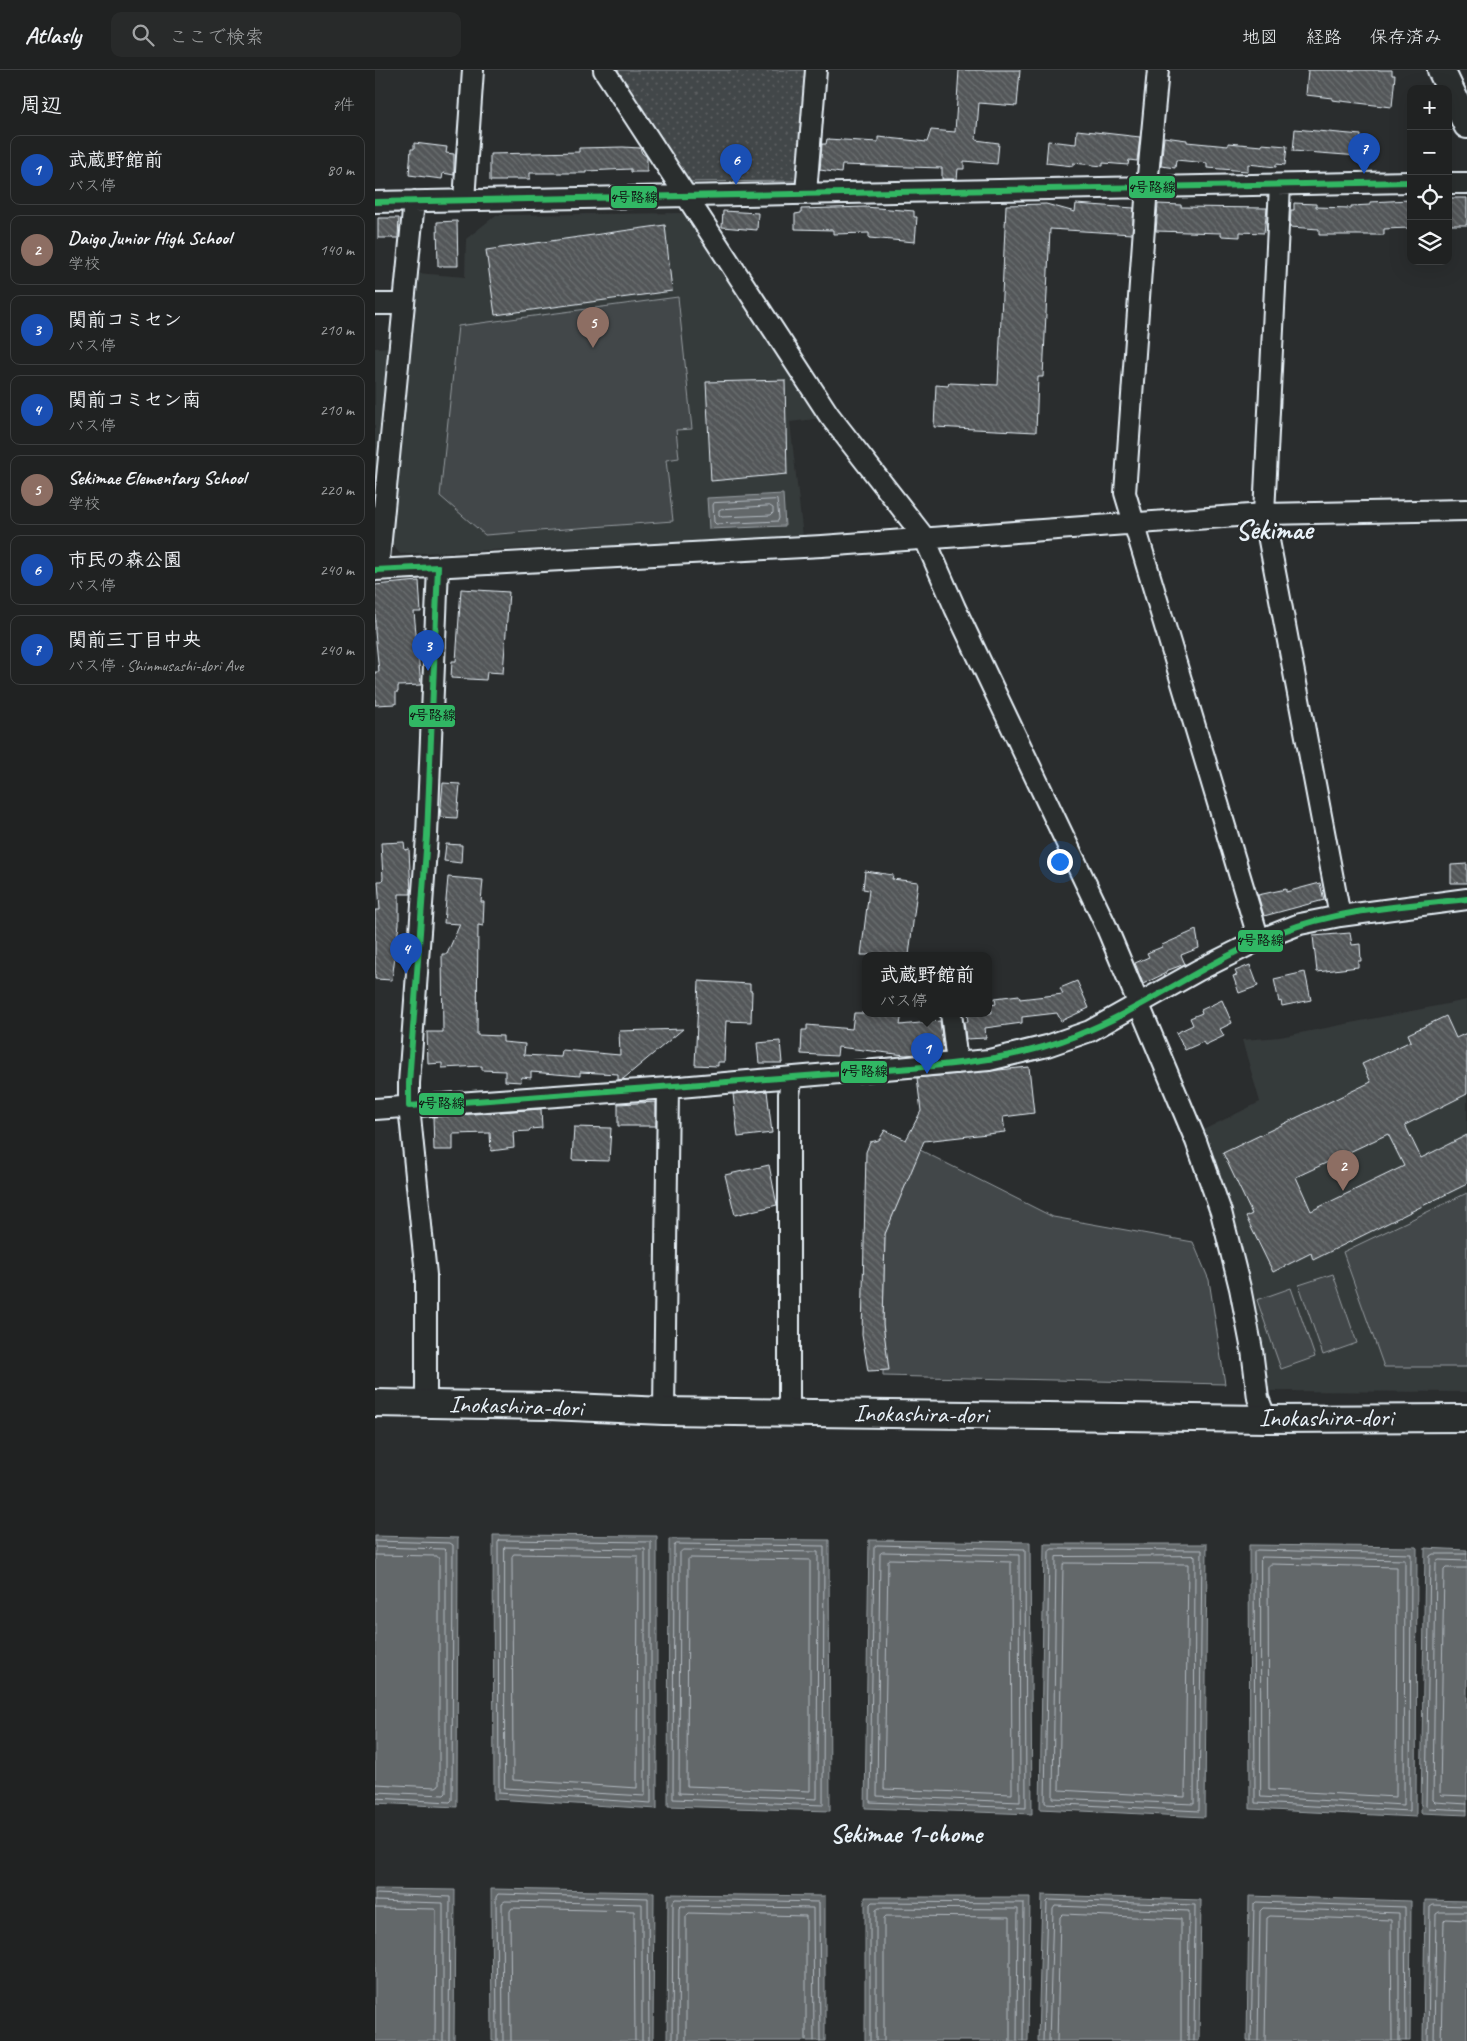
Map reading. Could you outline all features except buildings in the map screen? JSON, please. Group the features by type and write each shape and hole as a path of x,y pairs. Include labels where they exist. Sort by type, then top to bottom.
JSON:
{"main road":[{"path":"1441,70 1467,125"},
{"name":"Inokashira-dori","path":"375,1403 664,1411 1266,1418 1467,1418"}],"street":[{"path":"464,200 473,70"},
{"path":"604,70 829,415 924,537 955,608 1105,926 1196,1141 1221,1212 1240,1288 1252,1350 1258,1398 1266,1418"},
{"path":"806,193 817,70"},
{"path":"1157,70 1125,493 1259,940"},
{"path":"375,202 1407,182"},
{"path":"1452,183 1467,183"},
{"path":"1280,185 1264,514 1340,916"},
{"path":"414,201 376,570 823,546 924,537 1264,514 1467,510"},
{"path":"375,304 404,304"},
{"path":"426,1403 426,1275 409,1106 409,1083 427,836 438,567"},
{"path":"375,1109 668,1088 989,1060 1047,1046 1090,1031 1199,970 1259,940 1300,924 1340,916 1467,900"},
{"path":"951,1017 957,1063"},
{"path":"789,1412 789,1094 792,1078"},
{"path":"664,1411 668,1088"}],"shaded area":[{"path":"612,70 808,70 798,181 684,182"},
{"path":"685,213 824,418 790,422 803,537 400,554 392,544 417,273 465,277 466,239 496,215"},
{"path":"678,297 692,429 676,430 679,458 666,460 673,521 485,535 440,496 458,326"},
{"path":"390,347 375,499 375,348"},
{"path":"1467,1000 1467,1392 1265,1391 1201,1131 1260,1102 1242,1040 1280,1037"},
{"path":"920,1150 1053,1217 1193,1242 1209,1280 1225,1384 883,1376 883,1371 888,1369 883,1324 885,1234"},
{"path":"1467,1193 1467,1367 1384,1367 1343,1252"},
{"path":"1333,1274 1357,1343 1323,1355 1299,1285"},
{"path":"1291,1288 1315,1357 1281,1369 1257,1300"}],"water":[{"path":"783,494 785,526 709,529 707,498"},
{"path":"493,1535 657,1536 657,1809 494,1799"},
{"path":"375,1536 458,1538 457,1807 375,1803"},
{"path":"669,1539 829,1540 830,1811 668,1806"},
{"path":"869,1540 1030,1542 1032,1814 865,1808"},
{"path":"1044,1544 1207,1544 1205,1817 1040,1809"},
{"path":"1249,1545 1417,1547 1416,1817 1250,1809"},
{"path":"1425,1548 1467,1550 1467,1815 1421,1813"},
{"path":"375,1889 455,1890 454,2041 375,2041"},
{"path":"491,1889 654,1892 653,2041 492,2041"},
{"path":"668,1894 825,1896 825,2041 667,2041"},
{"path":"1042,1895 1201,1900 1199,2041 1038,2041"},
{"path":"1249,1896 1411,1901 1410,2041 1247,2041"},
{"path":"865,1897 1030,1897 1028,2041 865,2041"},
{"path":"1425,1900 1467,1901 1467,2041 1423,2041"}],"transit line":[{"name":"4号路線","path":"375,202 1407,182"},
{"name":"4号路線","path":"375,570 438,567 427,836 409,1083 409,1106 912,1068 995,1058 1055,1043 1102,1025 1254,943 1303,924 1349,913 1467,899"}],"place":[{"name":"関前三丁目中央","path":"1364,174"},
{"name":"市民の森公園","path":"736,185"},
{"name":"Sekimae Elementary School","path":"593,348"},
{"name":"関前コミセン","path":"428,671"},
{"name":"関前コミセン南","path":"406,974"},
{"name":"武蔵野館前","path":"927,1074"},
{"name":"Daigo Junior High School","path":"1343,1191"}],"district":[{"name":"Sekimae","path":"1274,529"},
{"name":"Sekimae 1-chome","path":"906,1833"}]}
